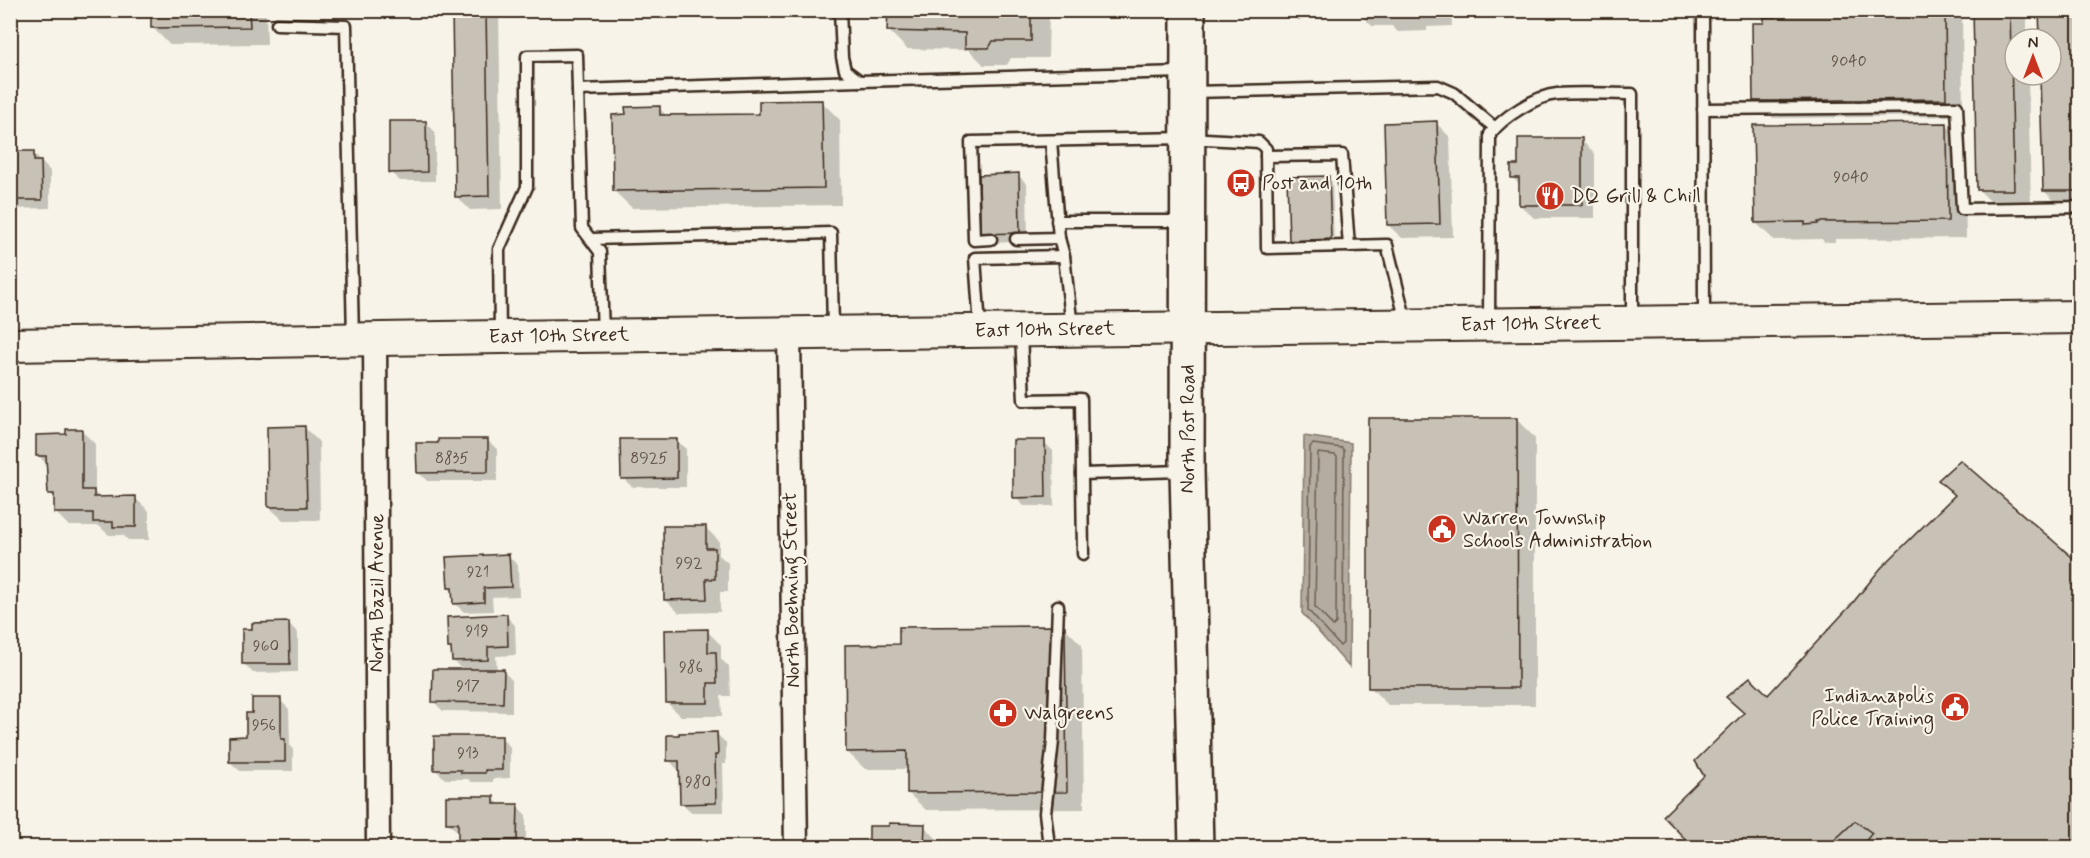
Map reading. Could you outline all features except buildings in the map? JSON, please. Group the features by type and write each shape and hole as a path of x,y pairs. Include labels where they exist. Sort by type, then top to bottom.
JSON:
{"main road":[{"name":"North Post Road","path":"1188,10 1187,470 1196,848"},
{"name":"East 10th Street","path":"10,345 603,335 2079,317"}],"street":[{"name":"North Boehning Street","path":"789,333 796,848"},
{"name":"North Bazil Avenue","path":"364,340 378,848"}],"lane":[{"path":"840,10 842,57 845,70 861,81"},
{"path":"1702,10 1704,321"},
{"path":"277,24 346,26 364,340"},
{"path":"500,337 499,249 527,187 527,56 577,56 582,228 600,252 603,335"},
{"path":"578,90 861,81 1188,82 1438,86 1454,93 1495,128"},
{"path":"1489,324 1490,134 1502,120 1524,106 1555,94 1632,94 1632,322"},
{"path":"1703,109 1957,106 1962,209 2079,207"},
{"path":"980,331 971,142 1188,138 1258,142 1266,149 1267,248 1387,245 1407,325"},
{"path":"1051,141 1057,221 1064,256 1072,329"},
{"path":"1266,156 1342,155 1348,246"},
{"path":"1057,221 1188,220"},
{"path":"591,239 831,233 833,332"},
{"path":"1016,239 1059,238"},
{"path":"974,240 991,239"},
{"path":"975,258 1064,256"},
{"path":"1021,330 1024,400 1081,399 1083,554"},
{"path":"1082,474 1187,470"},
{"path":"1051,848 1048,846 1045,813 1053,741 1058,606"}],"water":[{"path":"1304,436 1351,443 1349,667 1302,613"}],"place":[{"name":"Post and 10th","path":"1241,183"},
{"name":"DQ Grill & Chill","path":"1550,196"},
{"name":"Warren Township Schools Administration","path":"1442,529"},
{"name":"Indianapolis Police Training","path":"1955,707"},
{"name":"Walgreens","path":"1003,713"}]}
